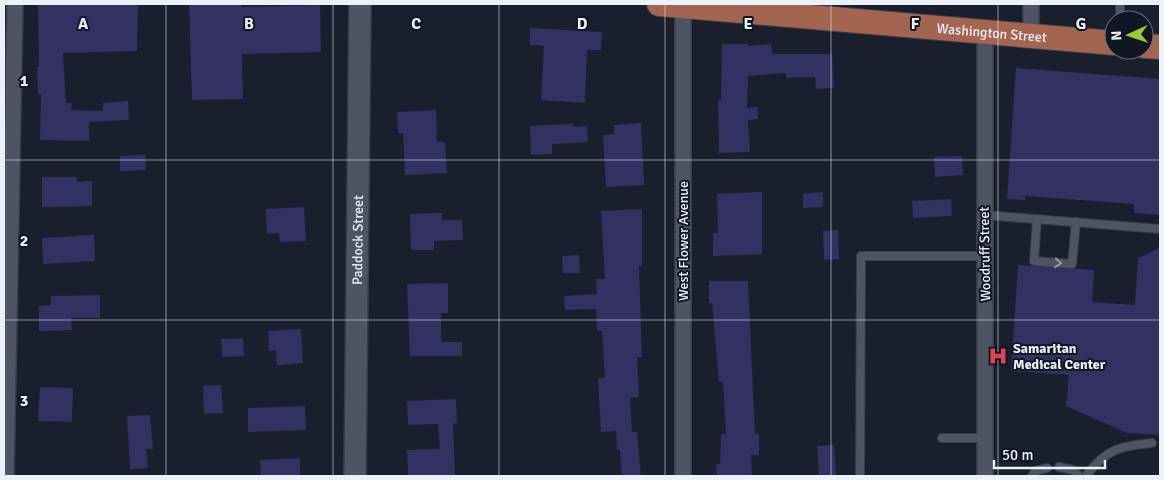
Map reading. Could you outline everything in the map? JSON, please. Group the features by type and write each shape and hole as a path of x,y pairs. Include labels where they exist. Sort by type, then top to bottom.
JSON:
{"main road":[{"name":"Paddock Street","path":"355,476 360,4"},
{"name":"Washington Street","path":"660,4 1104,42"}],"street":[{"path":"6,476 15,4"},
{"path":"1031,4 1031,36"},
{"name":"West Flower Avenue","path":"683,5 683,476"},
{"name":"Woodruff Street","path":"985,32 985,476"}],"lane":[{"path":"985,214 1160,228"},
{"path":"1037,219 1034,261 1072,264 1076,222"},
{"path":"860,476 861,256 985,256"},
{"path":"942,438 985,438"},
{"path":"1086,476 1095,464 1121,446 1152,443"},
{"path":"1059,467 1073,470 1078,476"},
{"path":"1032,476 1035,471 1047,468"}],"building":[{"path":"38,4 138,4 137,51 63,53 66,103 72,103 71,110 103,111 103,103 128,101 129,120 89,122 89,141 40,140 41,94 38,94 37,67 39,67"},
{"path":"189,4 241,4 241,7 320,5 321,52 242,54 243,99 192,100"},
{"path":"530,28 602,32 601,50 587,50 585,103 541,100 544,46 530,45"},
{"path":"722,44 748,44 748,46 771,44 772,54 832,54 834,88 816,89 815,77 786,78 786,73 748,76 747,108 757,107 758,119 748,120 750,152 719,153 718,100 721,100"},
{"path":"1016,68 1160,79 1160,215 1134,213 1134,204 1025,196 1025,200 1007,199"},
{"path":"436,110 437,142 445,142 447,173 405,175 403,133 398,133 397,112"},
{"path":"641,123 644,185 606,187 603,135 614,134 614,125"},
{"path":"574,124 573,127 587,126 588,142 552,144 552,154 531,155 530,126"},
{"path":"145,155 146,170 120,171 120,156"},
{"path":"962,156 963,175 935,177 934,157"},
{"path":"42,177 77,177 77,182 92,181 92,206 42,207"},
{"path":"762,192 762,254 713,256 713,233 718,233 717,194"},
{"path":"823,192 823,207 803,208 803,194"},
{"path":"951,199 952,216 913,218 912,201"},
{"path":"304,207 306,241 280,242 279,233 267,234 266,209"},
{"path":"642,209 642,266 639,266 642,357 637,357 639,397 630,398 632,432 637,432 641,476 622,476 620,450 617,450 616,431 601,432 598,378 605,378 602,331 597,331 596,309 565,310 564,296 597,294 596,279 605,279 601,211"},
{"path":"442,213 442,220 462,220 463,240 434,241 434,250 411,250 410,214"},
{"path":"838,230 839,259 824,260 823,231"},
{"path":"94,235 95,261 43,264 42,238"},
{"path":"1160,248 1160,435 1127,433 1066,406 1069,375 1011,371 1018,265 1094,270 1092,302 1135,305 1138,258"},
{"path":"579,255 580,273 563,273 562,256"},
{"path":"709,281 748,281 755,434 759,434 759,455 751,455 752,476 717,476 716,464 720,464 721,434 726,434 723,382 719,382 712,303 709,303"},
{"path":"448,283 448,313 441,313 441,342 462,342 462,356 410,356 407,284"},
{"path":"100,295 100,318 71,318 72,330 39,331 39,306 51,305 51,296"},
{"path":"301,329 303,363 277,365 276,350 269,351 268,331"},
{"path":"243,338 244,356 222,357 221,339"},
{"path":"221,385 223,413 204,414 203,386"},
{"path":"40,387 73,388 72,422 38,421"},
{"path":"456,399 457,423 453,424 455,476 408,476 407,450 440,449 438,424 408,425 407,401"},
{"path":"305,406 306,430 248,432 248,408"},
{"path":"150,415 153,449 146,449 148,468 130,469 127,416"},
{"path":"834,445 836,476 819,476 817,446"},
{"path":"300,458 300,476 261,476 260,460"}],"place":[{"name":"Samaritan Medical Center","path":"998,356"}]}
